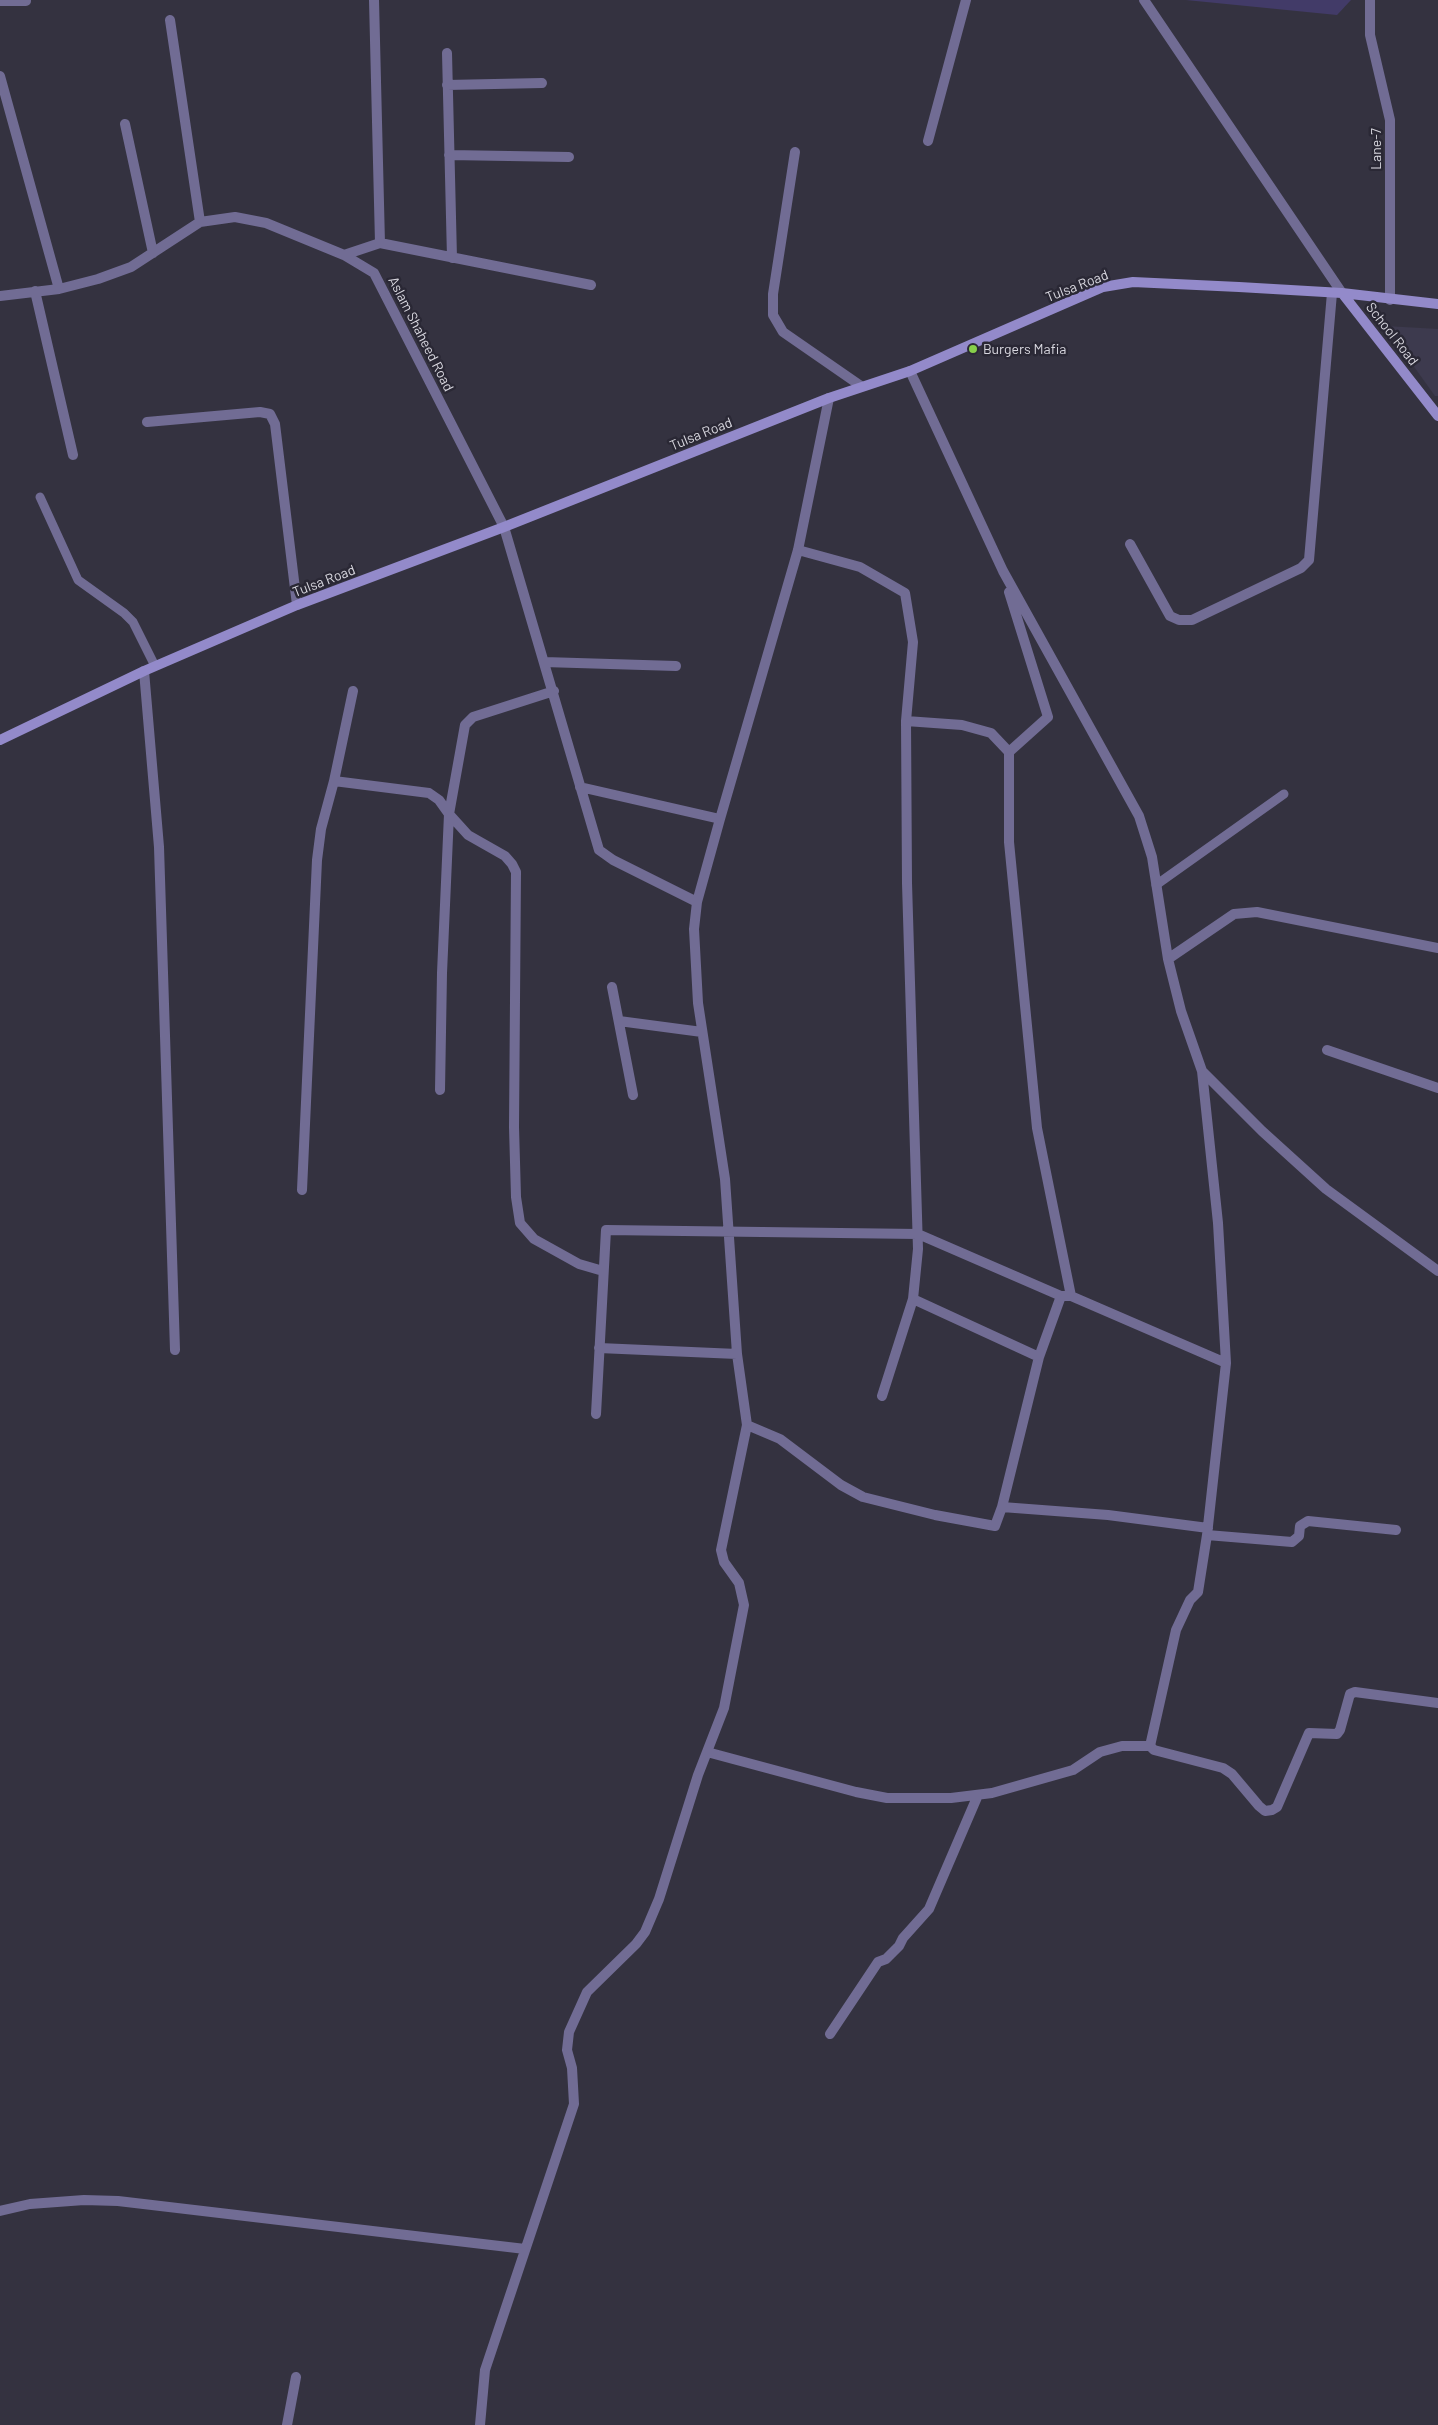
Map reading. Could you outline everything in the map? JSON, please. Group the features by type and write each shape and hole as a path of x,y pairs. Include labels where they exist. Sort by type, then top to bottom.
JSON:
{"main road":[{"name":"Tulsa Road","path":"0,740 155,666 297,606 504,527 829,398 910,371 1103,288 1133,282 1337,293 1438,304"},
{"name":"School Road","path":"1337,293 1438,416"}],"street":[{"path":"0,0 26,0"},
{"path":"374,0 380,243"},
{"path":"928,141 966,0"},
{"path":"1130,544 1170,616 1179,620 1192,620 1300,568 1309,560 1337,293 1144,0"},
{"name":"Lane-7","path":"1370,0 1370,36 1390,120 1390,300"},
{"path":"170,20 200,222"},
{"path":"447,53 452,258"},
{"path":"0,76 59,288"},
{"path":"448,84 542,84"},
{"path":"125,124 154,252"},
{"path":"795,152 772,294 773,315 782,332 861,386"},
{"path":"449,156 569,157"},
{"name":"Aslam Shaheed Road","path":"0,296 59,288 98,279 131,267 200,222 235,217 266,223 344,255 374,273 504,527 554,691 599,850 613,860 697,902"},
{"path":"344,255 380,243 591,285"},
{"path":"35,291 73,455"},
{"path":"910,371 1003,571 1139,816 1147,836 1168,959 1181,1011 1202,1071 1218,1223 1226,1363 1207,1532 1198,1592 1190,1600 1176,1630 1150,1746"},
{"path":"480,2425 485,2370 574,2104 572,2068 567,2050 569,2032 587,1992 646,1932 659,1899 707,1752 724,1708 744,1605 739,1583 724,1562 721,1550 747,1425 737,1354 725,1179 702,1032 694,964 697,902 798,550 829,398"},
{"path":"147,422 260,412 270,414 275,424 297,606"},
{"path":"798,550 860,567 905,594 913,642 906,720 907,883 918,1234 913,1299 882,1396"},
{"path":"1003,571 1048,717 1009,752"},
{"path":"544,662 676,666"},
{"path":"144,671 159,846 175,1350"},
{"path":"302,1190 317,860 321,829 334,781 353,691"},
{"path":"440,1090 442,973 449,814 465,725 473,717 554,691"},
{"path":"747,1425 780,1439 841,1485 863,1497 935,1515 995,1526 1002,1507 1039,1357 1066,1296 1037,1128 1009,842 1009,752 991,733 962,725 906,720"},
{"path":"334,781 429,793 439,800 468,834 505,856 512,864 516,872 514,1127 516,1197 520,1223 534,1239 579,1264 603,1271"},
{"path":"580,787 720,819"},
{"path":"1168,959 1234,914 1257,912 1438,948"},
{"path":"612,987 633,1095"},
{"path":"619,1021 702,1032"},
{"path":"1327,1050 1438,1088"},
{"path":"1202,1071 1262,1131 1326,1189 1438,1271"},
{"path":"596,1414 606,1230 729,1230 918,1234 1226,1363"},
{"path":"913,1299 1039,1357"},
{"path":"599,1348 737,1354"},
{"path":"1002,1507 1108,1515 1207,1532 1292,1542 1299,1536 1300,1526 1308,1521 1396,1530"},
{"path":"707,1752 856,1792 887,1798 951,1798 978,1795 1073,1770 1100,1752 1122,1746 1150,1746 1154,1750 1222,1768 1232,1774 1258,1806 1265,1811 1278,1807 1309,1733 1337,1734 1340,1730 1350,1694 1355,1692 1438,1703"},
{"path":"830,2034 878,1962 886,1959 899,1946 903,1938 929,1909 978,1795"},
{"path":"0,2211 30,2204 84,2200 118,2201 526,2249"},
{"path":"287,2425 296,2377"}],"lane":[{"path":"40,497 78,580 124,612 133,622 155,666"},
{"path":"1156,885 1284,794"}],"shaded area":[{"path":"1186,0 1351,0 1337,15"},
{"path":"1385,326 1438,329 1438,396 1435,396"}],"place":[{"name":"Burgers Mafia","path":"973,349"}]}
